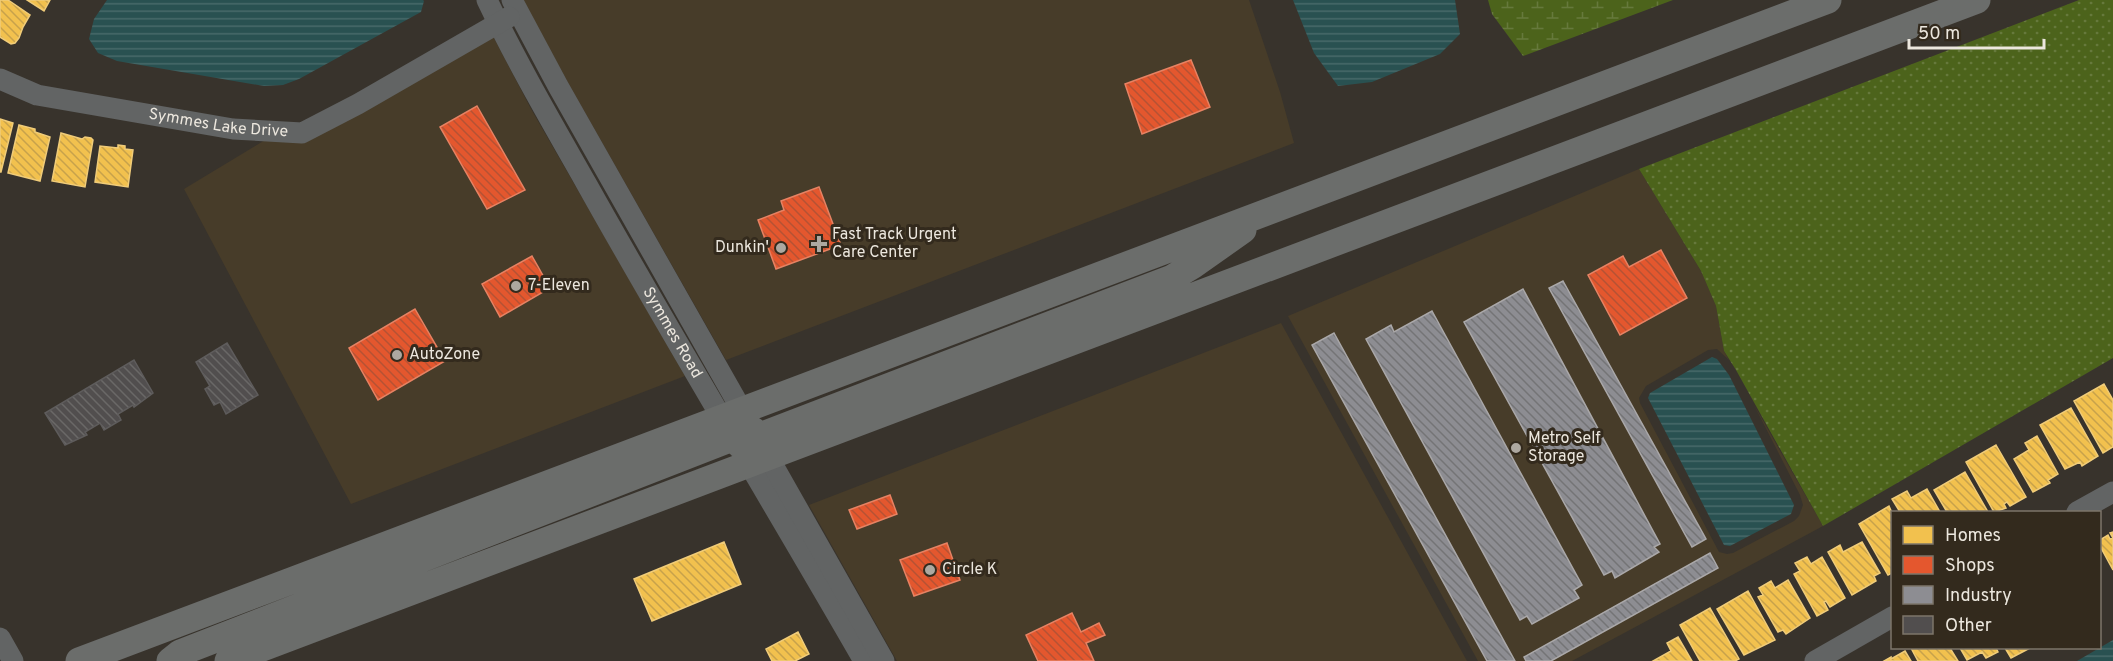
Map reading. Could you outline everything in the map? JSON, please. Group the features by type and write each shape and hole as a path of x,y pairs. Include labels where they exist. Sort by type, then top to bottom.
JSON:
{"main road":[{"path":"228,661 1268,211 1828,0"},
{"path":"170,661 180,653 746,437 1977,0"},
{"path":"79,661 182,622 746,437"},
{"path":"130,661 182,622"}],"street":[{"name":"Symmes Road","path":"487,0 540,104 614,233 746,437 884,661"},
{"name":"Symmes Road","path":"515,6 864,661"},
{"name":"Symmes Lake Drive","path":"0,79 37,95 233,129 302,133 358,104 498,23 515,6"},
{"path":"2080,511 2113,492"},
{"path":"1815,661 1891,618"},
{"path":"0,638 13,661"}],"shaded area":[{"path":"523,0 1249,0 1280,92 1294,143 726,360"},
{"path":"493,36 531,109 685,376 351,504 184,189 265,140"},
{"path":"1639,169 1701,271 1716,306 1724,351 1729,360 1717,349 1708,350 1646,386 1639,398 1640,403 1719,552 1733,553 1794,521 1799,516 1803,505 1753,403 1823,526 1572,661 1478,661 1288,316"},
{"path":"1281,323 1467,661 897,661 809,505"}],"green space":[{"path":"1488,0 1673,0 1523,56 1492,14"},
{"path":"2079,0 2113,0 2113,358 1823,526 1724,351 1716,306 1701,271 1639,169"}],"water":[{"path":"107,0 424,1 421,12 299,79 283,85 264,86 117,61 98,53 89,39 94,19"},
{"path":"1293,0 1455,0 1460,34 1440,54 1372,82 1338,86 1314,53"},
{"path":"1712,357 1717,359 1729,375 1794,505 1791,514 1730,546 1724,545 1648,398 1650,393"},
{"path":"2113,640 2113,661 2077,661 2101,649"}],"building: Homes":[{"path":"0,0 8,0 30,15 15,43 11,44 0,37"},
{"path":"27,0 50,0 44,11"},
{"path":"0,119 13,123 1,172 0,172"},
{"path":"19,125 35,129 35,132 50,137 40,181 8,173"},
{"path":"61,133 93,140 85,187 52,181"},
{"path":"118,145 133,150 128,187 95,182 100,146 118,148"},
{"path":"2104,384 2113,400 2113,447 2103,453 2074,401"},
{"path":"2071,408 2098,456 2082,466 2080,462 2065,469 2040,425"},
{"path":"2037,436 2058,474 2048,480 2050,483 2033,492 2014,459 2029,450 2025,443"},
{"path":"1996,445 2026,497 2010,506 2007,502 2004,504 2006,508 1993,511 1966,462"},
{"path":"1965,472 1987,511 1946,511 1934,490"},
{"path":"1927,489 1939,511 1899,511 1892,499 1907,491 1911,498"},
{"path":"1889,506 1891,511 1891,574 1888,575 1859,524"},
{"path":"2108,535 2110,539 2113,538 2113,570 2101,548 2101,539"},
{"path":"724,542 741,584 652,621 634,579"},
{"path":"1862,542 1880,573 1874,576 1876,581 1852,595 1828,552 1840,545 1843,552"},
{"path":"1807,557 1811,564 1822,557 1845,598 1830,607 1826,601 1824,602 1828,610 1817,616 1794,574 1800,571 1795,563"},
{"path":"1788,580 1810,618 1786,634 1783,630 1778,632 1758,597 1763,595 1759,588 1771,581 1775,588"},
{"path":"1748,591 1775,640 1744,655 1717,609"},
{"path":"1710,608 1739,659 1700,661 1680,625"},
{"path":"798,632 809,654 795,661 772,661 766,649"},
{"path":"1678,637 1692,661 1653,661 1671,651 1667,643"},
{"path":"1912,649 1951,649 1958,661 1918,661"},
{"path":"1961,649 1996,649 1998,652 1986,658 1982,652 1967,660"},
{"path":"2006,649 2028,649 2011,658"},
{"path":"1905,651 1911,661 1884,661 1891,657 1891,659"}],"building: Shops":[{"path":"1191,60 1210,107 1142,134 1125,84"},
{"path":"477,106 525,190 487,209 440,127"},
{"path":"819,187 841,245 776,269 758,220 784,210 781,201"},
{"path":"1661,250 1687,298 1620,335 1588,275 1623,256 1629,267"},
{"name":"7-Eleven","path":"532,256 550,288 500,317 482,284"},
{"name":"AutoZone","path":"415,309 445,361 378,400 349,348"},
{"path":"890,495 897,514 857,529 849,510"},
{"name":"Circle K","path":"947,543 960,580 914,596 900,560"},
{"path":"1072,613 1081,632 1099,623 1105,635 1086,643 1094,661 1038,661 1026,635"}],"building: Industry":[{"path":"1563,281 1706,539 1692,547 1549,288"},
{"path":"1523,289 1660,544 1654,547 1659,552 1615,578 1612,571 1604,575 1464,322"},
{"path":"1432,311 1582,585 1574,590 1579,598 1532,624 1527,616 1520,620 1366,339 1391,325 1394,332"},
{"path":"1334,333 1515,661 1487,661 1312,345"},
{"path":"1710,553 1718,568 1551,661 1526,661 1524,657"}],"building: Other":[{"path":"227,343 258,395 226,414 220,402 214,405 205,389 210,386 196,362"},
{"path":"134,360 153,393 134,407 133,405 118,414 121,420 104,430 100,423 85,432 87,435 65,445 45,413"}],"place":[{"name":"Fast Track Urgent Care Center","path":"819,244"},
{"name":"Dunkin'","path":"781,248"},
{"name":"7-Eleven","path":"516,286"},
{"name":"AutoZone","path":"397,355"},
{"name":"Metro Self Storage","path":"1516,448"},
{"name":"Circle K","path":"930,570"}]}
